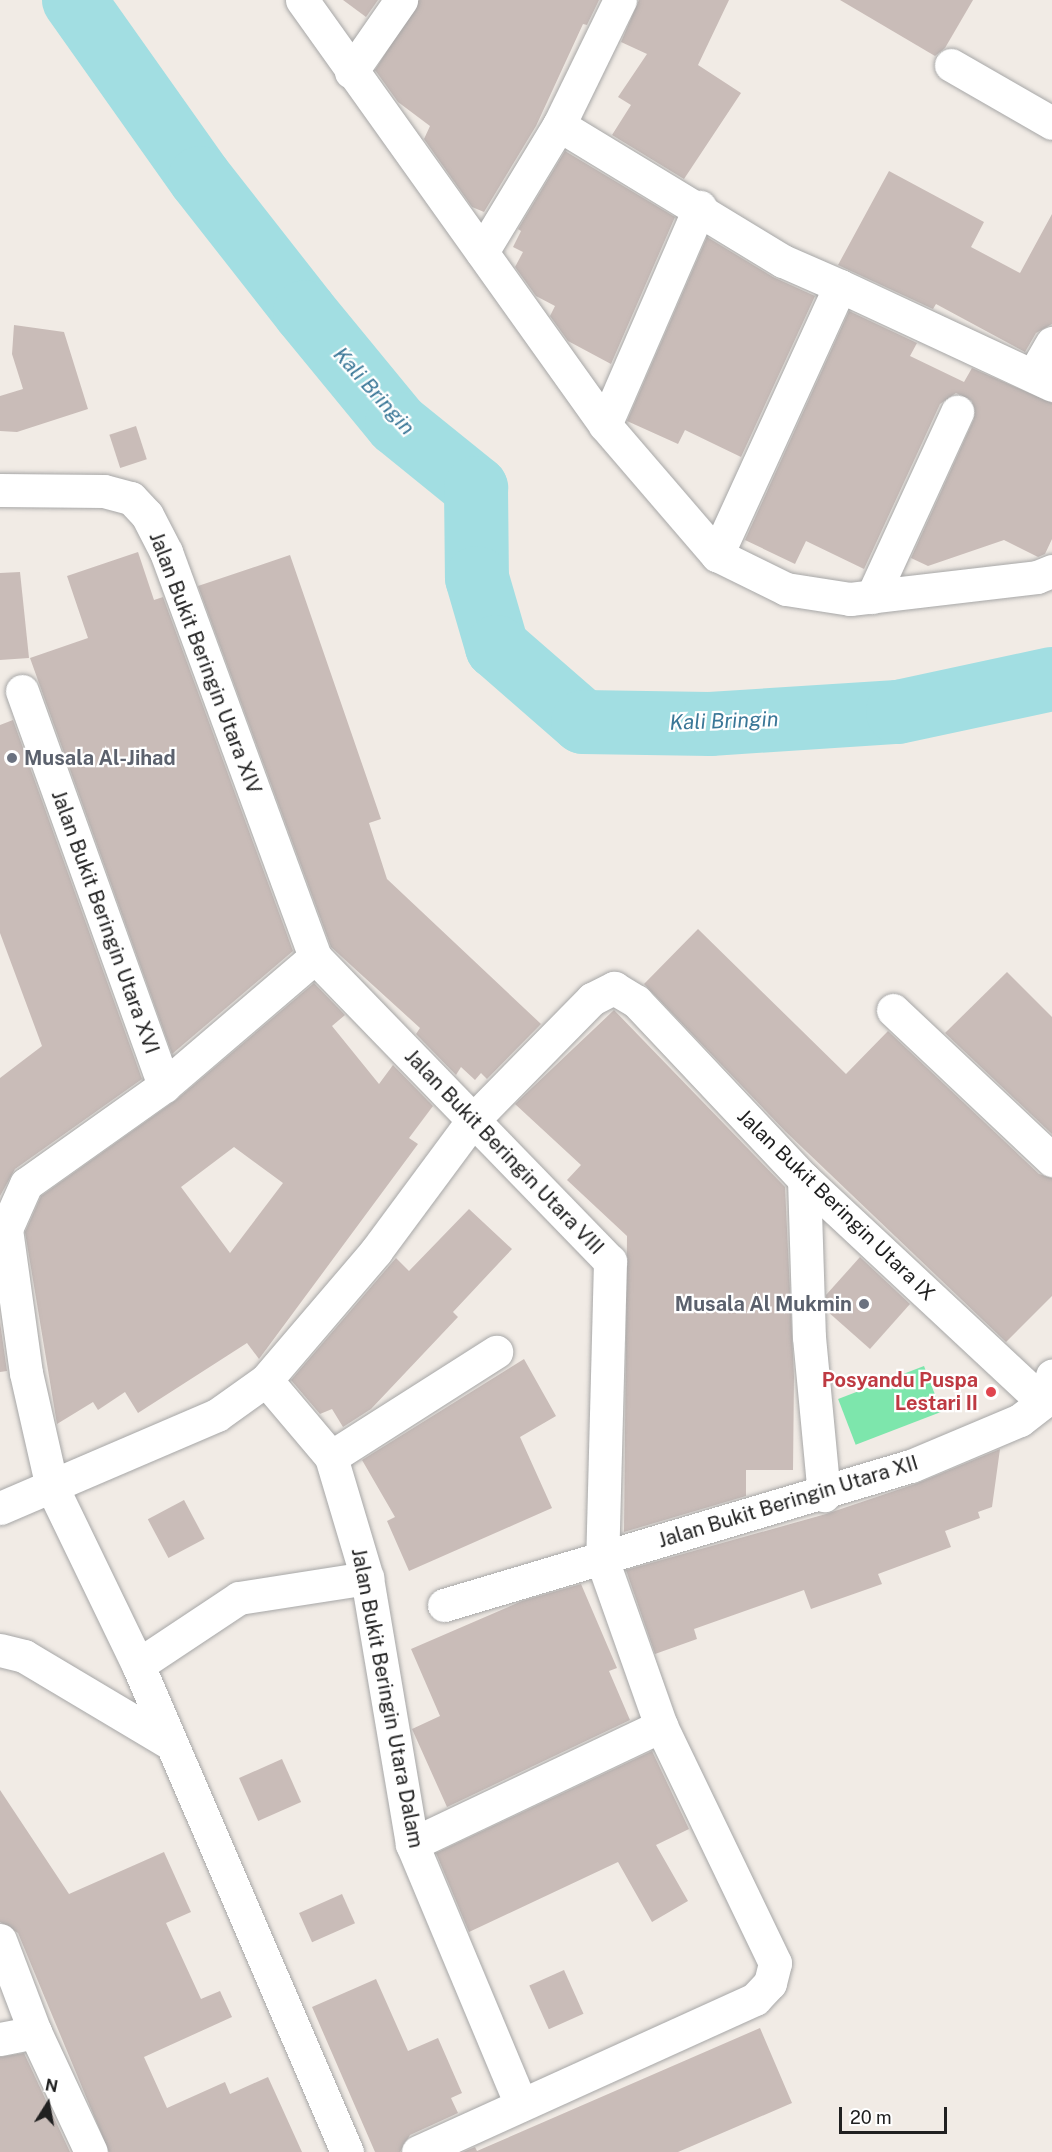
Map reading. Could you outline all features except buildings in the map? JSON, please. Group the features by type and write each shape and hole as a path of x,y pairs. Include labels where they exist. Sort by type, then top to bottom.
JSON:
{"street":[{"path":"302,0 351,72 605,425 717,555 786,589 819,597 872,597 1037,577 1052,571"},
{"path":"351,72 401,0"},
{"path":"482,252 559,125 620,0"},
{"path":"951,65 1052,123"},
{"path":"559,125 700,207 783,261 1043,380 1052,343"},
{"path":"605,425 700,207"},
{"path":"717,555 840,286"},
{"path":"872,597 957,412"},
{"name":"Jalan Bukit Beringin Utara XIV","path":"0,490 104,491 131,498 147,515 166,552 315,957"},
{"name":"Jalan Bukit Beringin Utara XVI","path":"22,691 164,1086"},
{"path":"315,957 164,1086 26,1184 6,1229 26,1373 52,1487 138,1665 347,2152"},
{"name":"Jalan Bukit Beringin Utara VIII","path":"315,957 610,1261 602,1560"},
{"name":"Jalan Bukit Beringin Utara IX","path":"473,1120 592,999 614,988 636,1001 804,1179 1048,1389"},
{"path":"893,1010 1052,1161"},
{"path":"0,1508 217,1415 266,1380 376,1251 473,1120"},
{"path":"804,1179 809,1337 824,1495"},
{"path":"266,1380 331,1457 496,1353"},
{"name":"Jalan Bukit Beringin Utara XII","path":"444,1605 824,1495 911,1466 1020,1420 1048,1389"},
{"name":"Jalan Bukit Beringin Utara Dalam","path":"331,1457 367,1578 412,1844 520,2102"},
{"path":"418,2152 520,2102 755,1999 770,1983 775,1963 769,1944 661,1726 602,1560"},
{"path":"138,1665 239,1598 367,1578"},
{"path":"0,1650 24,1656 104,1700 170,1743"},
{"path":"412,1844 661,1726"},
{"path":"0,1940 35,2032 91,2152"},
{"path":"0,2039 35,2032"}],"green space":[{"path":"924,1366 942,1412 856,1445 838,1399"}],"waterway":[{"name":"Kali Bringin","path":"74,0 200,178 305,312 397,424 476,488 477,578 497,647 583,722 710,724 898,712 1052,679"}],"place":[{"name":"Musala Al-Jihad","path":"12,758"},
{"name":"Musala Al Mukmin","path":"864,1304"},
{"name":"Posyandu Puspa Lestari II","path":"991,1392"}]}
